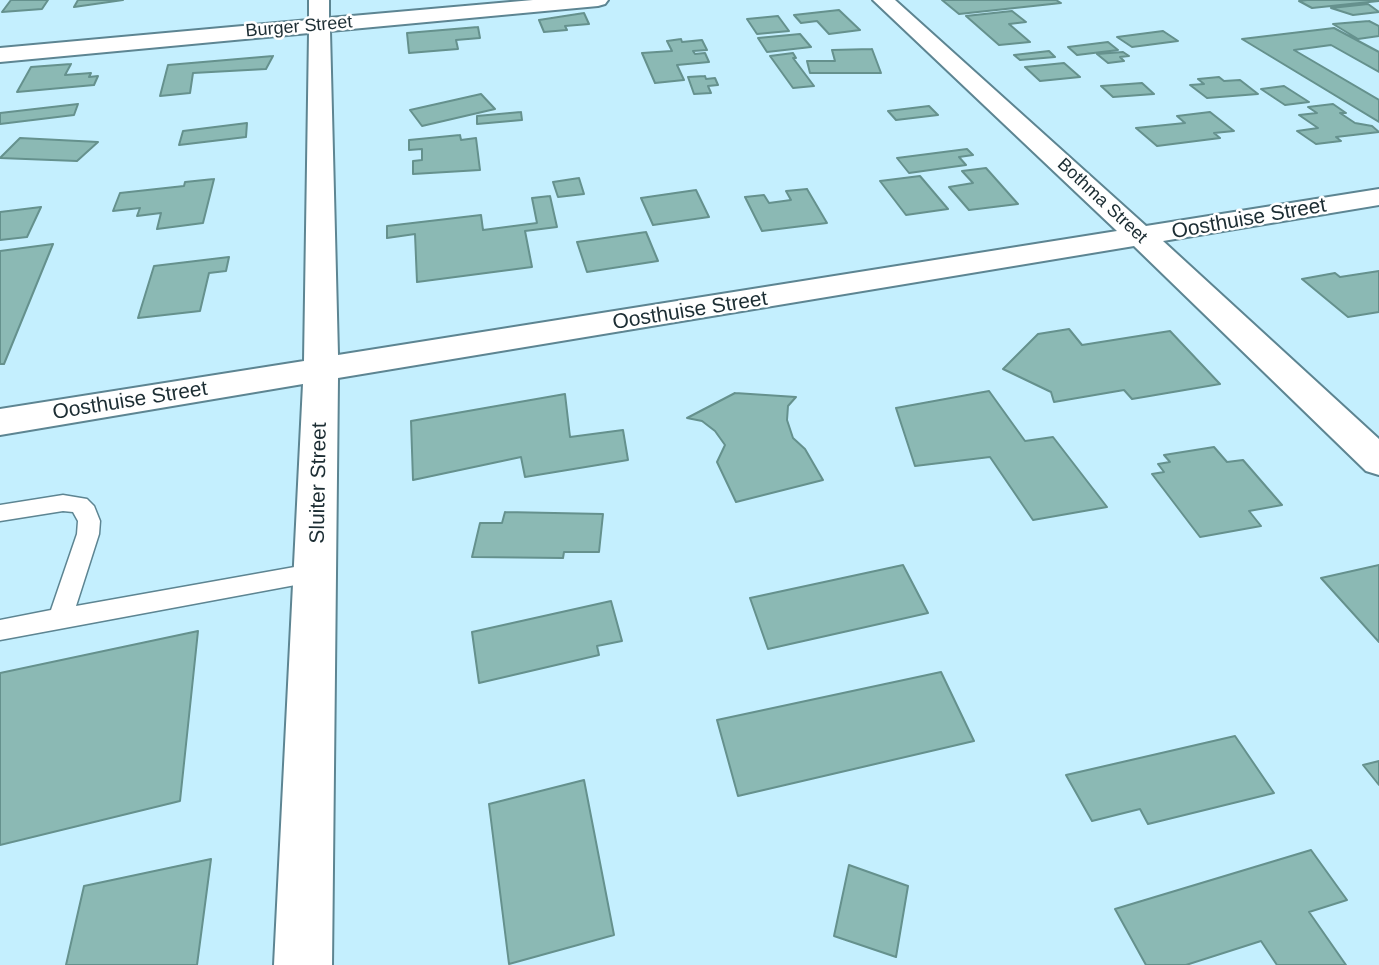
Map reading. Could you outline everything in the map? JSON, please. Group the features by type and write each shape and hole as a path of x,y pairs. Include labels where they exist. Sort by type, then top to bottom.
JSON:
{"street":[{"name":"Burger Street","path":"0,40 431,0"},
{"name":"Burger Street","path":"0,55 318,12 598,0"},
{"name":"Bothma Street","path":"883,0 1379,461"},
{"name":"Sluiter Street","path":"303,965 317,572 321,370 318,12"},
{"name":"Oosthuise Street","path":"0,422 1142,238 1379,197"}],"lane":[{"path":"0,513 63,503 79,505 86,512 88,534 61,618"},
{"path":"0,630 317,572"}],"building":[{"path":"11,0 48,0 42,9 2,12"},
{"path":"78,0 123,0 74,7"},
{"path":"942,0 1056,0 1061,3 959,14"},
{"path":"1299,1 1379,1 1312,8"},
{"path":"1368,4 1379,12 1353,15 1331,8"},
{"path":"839,10 860,30 829,34 817,21 801,23 794,15"},
{"path":"1012,11 1026,22 1009,24 1030,42 999,45 966,16"},
{"path":"584,13 589,24 565,26 567,30 544,32 539,20"},
{"path":"778,16 789,31 757,34 747,19"},
{"path":"1369,21 1379,26 1379,36 1358,39 1333,24"},
{"path":"478,27 480,38 456,40 458,49 409,53 407,33"},
{"path":"1334,28 1379,52 1379,72 1331,45 1294,50 1379,100 1379,122 1242,39"},
{"path":"1163,31 1178,41 1132,47 1117,37"},
{"path":"800,34 811,47 767,52 758,38"},
{"path":"681,39 682,42 702,40 707,50 693,51 695,54 705,53 709,62 677,65 684,80 655,83 642,53 672,51 667,41"},
{"path":"1108,42 1118,50 1077,55 1068,47"},
{"path":"872,49 881,73 810,73 807,61 835,61 832,50"},
{"path":"1049,51 1055,57 1020,60 1014,55"},
{"path":"1123,52 1129,56 1120,57 1124,61 1108,63 1097,54"},
{"path":"793,53 796,58 793,58 814,86 793,88 770,56"},
{"path":"273,56 266,69 193,73 190,93 160,96 168,65"},
{"path":"1064,63 1080,77 1040,81 1025,67"},
{"path":"71,64 65,75 91,73 89,77 98,76 94,85 17,92 31,67"},
{"path":"705,76 706,79 715,78 718,85 708,86 711,93 694,94 688,77"},
{"path":"1219,77 1224,81 1240,80 1258,94 1207,98 1190,85 1204,84 1198,79"},
{"path":"1142,83 1154,94 1113,97 1101,86"},
{"path":"1284,86 1309,102 1285,105 1261,89"},
{"path":"481,94 495,109 422,126 410,110"},
{"path":"78,104 74,115 0,124 0,113"},
{"path":"1333,104 1346,113 1340,113 1355,123 1372,126 1379,132 1336,137 1341,141 1316,144 1297,131 1318,128 1299,115 1317,113 1308,107"},
{"path":"929,106 938,115 896,120 888,111"},
{"path":"521,112 522,120 477,124 477,116"},
{"path":"1210,112 1234,131 1214,133 1220,138 1157,146 1136,128 1185,123 1177,116"},
{"path":"247,123 246,137 179,145 183,131"},
{"path":"460,135 461,140 476,138 480,170 413,174 413,161 422,160 422,149 409,150 409,140"},
{"path":"20,138 98,142 77,161 0,158"},
{"path":"967,149 973,155 959,157 966,165 909,173 897,158"},
{"path":"986,168 1018,204 969,210 949,187 973,183 962,171"},
{"path":"920,176 948,209 906,215 880,181"},
{"path":"579,178 584,194 558,197 553,182"},
{"path":"214,179 203,223 157,229 161,213 137,216 140,208 113,211 120,193 184,186 185,182"},
{"path":"807,189 827,223 762,231 745,197 764,195 769,203 791,200 786,191"},
{"path":"696,190 709,217 653,225 641,198"},
{"path":"550,196 557,227 525,231 532,267 417,282 415,234 387,238 387,226 481,215 483,230 537,223 532,198"},
{"path":"41,207 27,237 0,240 0,212"},
{"path":"646,232 658,261 587,272 577,242"},
{"path":"53,244 4,364 0,364 0,251"},
{"path":"229,257 226,271 209,273 200,311 138,318 154,266"},
{"path":"1379,271 1379,312 1348,317 1302,279 1335,273 1340,277"},
{"path":"1069,329 1082,345 1170,331 1220,384 1132,399 1124,390 1054,402 1051,392 1003,369 1038,334"},
{"path":"989,391 1025,441 1053,437 1107,507 1033,520 990,457 915,466 896,408"},
{"path":"735,393 796,397 788,406 787,420 793,438 805,449 823,480 736,502 717,462 725,445 715,431 702,421 687,418"},
{"path":"565,394 570,437 623,430 628,460 525,477 521,457 413,480 411,421"},
{"path":"1214,447 1227,462 1243,460 1282,505 1249,511 1261,526 1200,537 1152,474 1164,472 1158,464 1170,462 1164,455"},
{"path":"505,512 603,514 599,552 564,552 563,558 472,557 480,523 502,523"},
{"path":"903,565 928,613 768,649 750,598"},
{"path":"1379,565 1379,642 1321,578"},
{"path":"611,601 622,641 597,646 599,655 479,683 472,632"},
{"path":"198,631 180,801 0,845 0,673"},
{"path":"941,672 974,741 738,796 717,720"},
{"path":"1235,736 1274,793 1148,824 1140,809 1092,821 1066,775"},
{"path":"1379,761 1379,785 1363,765"},
{"path":"584,780 614,935 509,964 489,804"},
{"path":"1311,850 1347,900 1309,912 1346,965 1277,965 1261,941 1186,965 1146,965 1115,909"},
{"path":"211,859 197,965 66,965 84,886"},
{"path":"849,865 908,886 896,957 834,936"}]}
